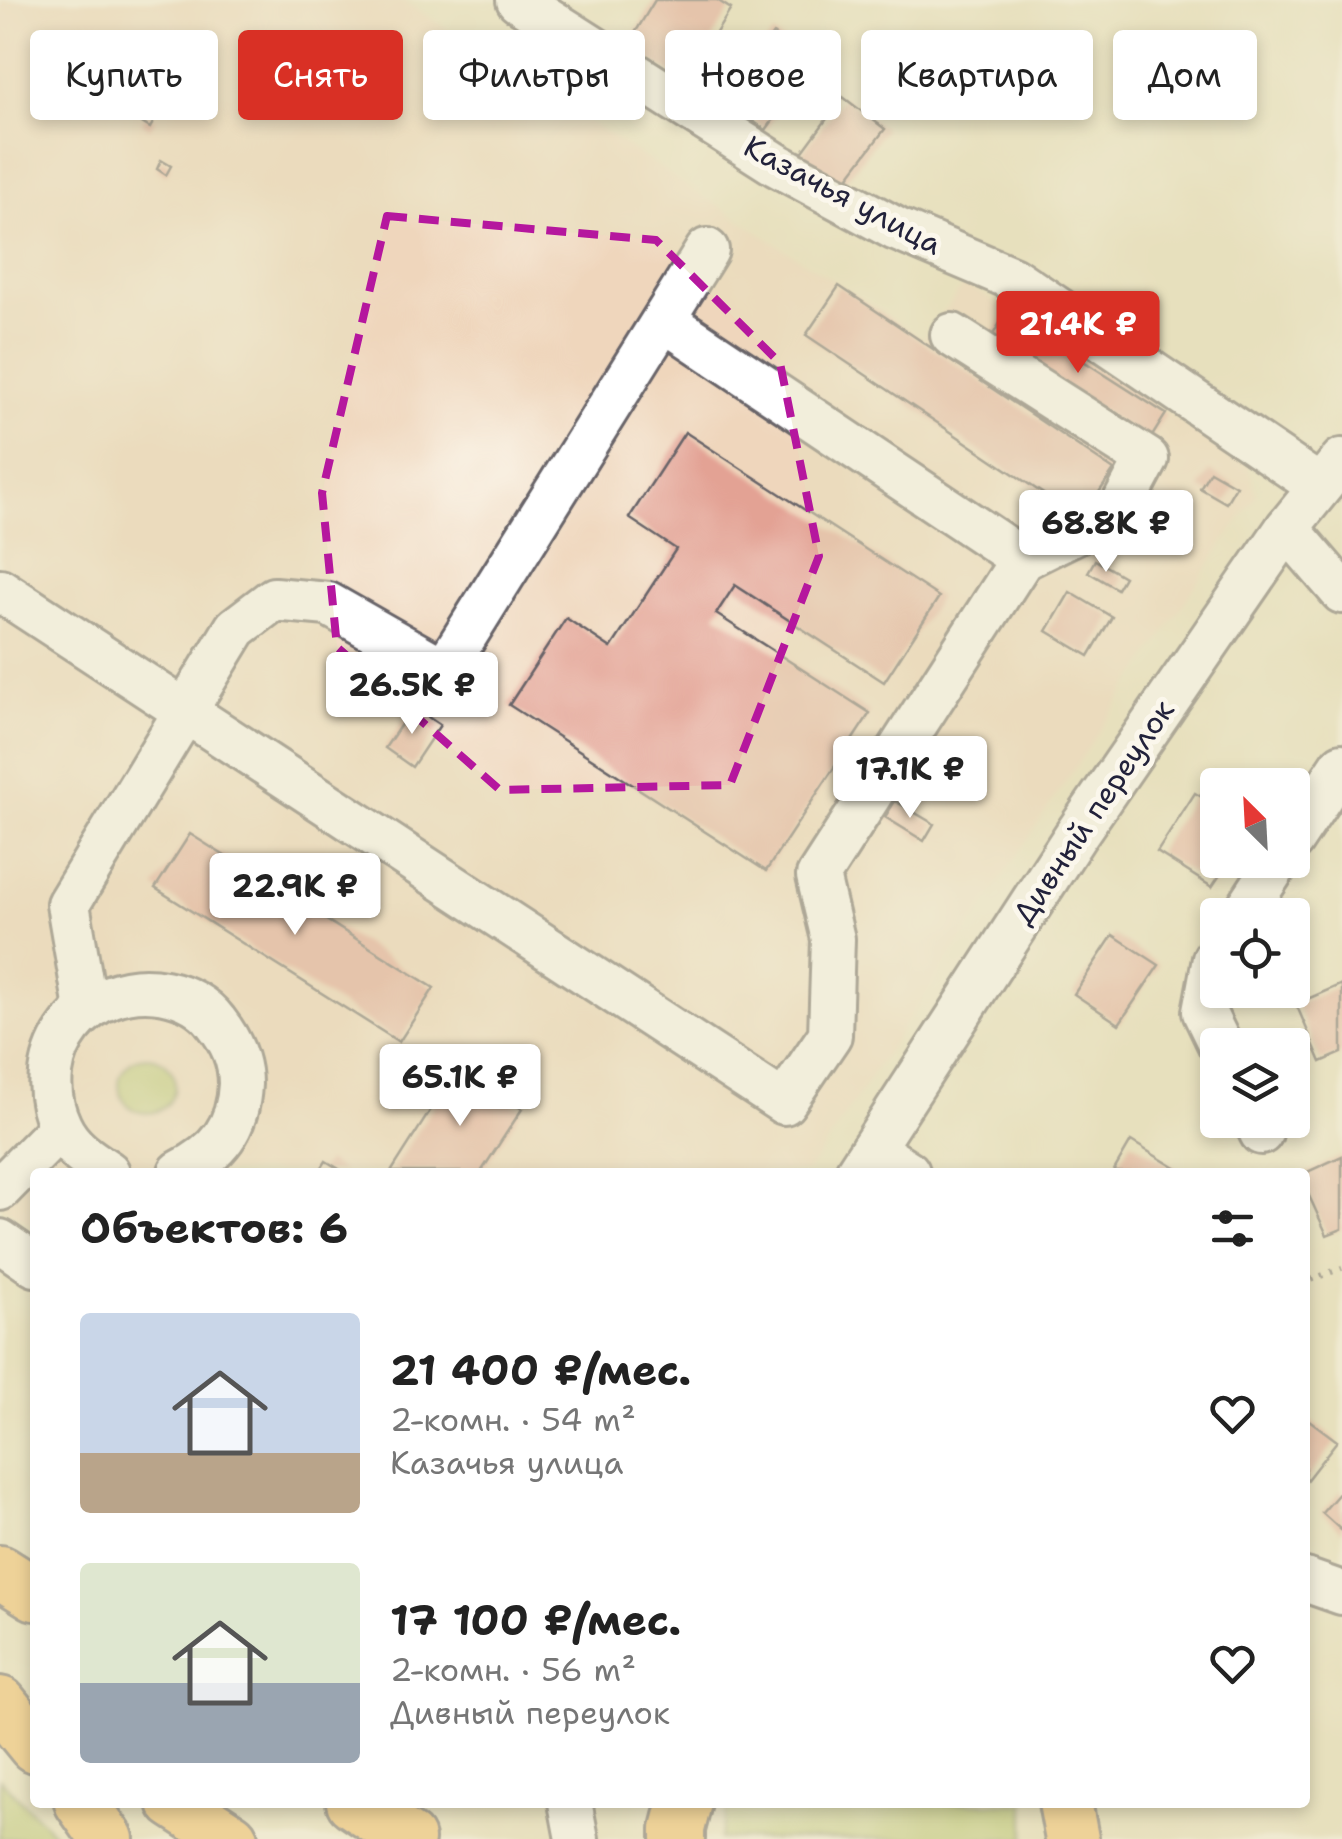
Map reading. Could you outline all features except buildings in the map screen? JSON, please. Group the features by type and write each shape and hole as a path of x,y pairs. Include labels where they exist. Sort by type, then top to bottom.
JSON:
{"main road":[{"path":"0,1572 30,1591"},
{"path":"0,1690 30,1709"},
{"path":"0,1703 30,1740"},
{"path":"85,1808 107,1839"},
{"path":"183,1808 230,1839"},
{"path":"362,1808 408,1839"},
{"path":"678,1839 683,1808"},
{"path":"1067,1808 1072,1839"}],"street":[{"name":"Казачья улица","path":"518,0 778,165 896,229 1012,278 1330,473"},
{"path":"86,1010 68,904 236,628 274,600 328,604 444,670 707,250"},
{"path":"664,320 1022,559"},
{"path":"0,590 784,1103 830,1035 833,939 818,876 1022,559 1120,510 1146,460 952,335"},
{"name":"Дивный переулок","path":"865,1161 1074,836 1330,473"},
{"path":"1288,528 1342,592"},
{"path":"1310,813 1342,766"},
{"path":"101,1168 80,1155 60,1128 50,1098 52,1065 64,1034 86,1010 115,993 148,989 181,996 210,1013 230,1040 240,1071 239,1104 226,1136 204,1160 188,1168"},
{"path":"0,1188 60,1128"},
{"path":"865,1161 892,1168"},
{"path":"0,1241 30,1262"},
{"path":"1310,1582 1342,1593"},
{"path":"571,1808 577,1839"}],"path":[{"path":"1310,1280 1342,1268"}],"highlighted area":[{"path":"387,216 656,240 780,363 819,556 730,785 500,790 337,647 322,493"}],"shaded area":[{"path":"0,0 402,0 448,30 423,30 423,120 586,120 923,339 965,283 1248,465 1256,495 810,1168 30,1168 30,1225 0,1205"}],"green space":[{"path":"147,1057 167,1065 175,1085 167,1105 147,1113 127,1105 119,1085 127,1065"},
{"path":"0,1779 59,1839 0,1839"},
{"path":"728,1808 1025,1808 1025,1839 719,1839"}]}
